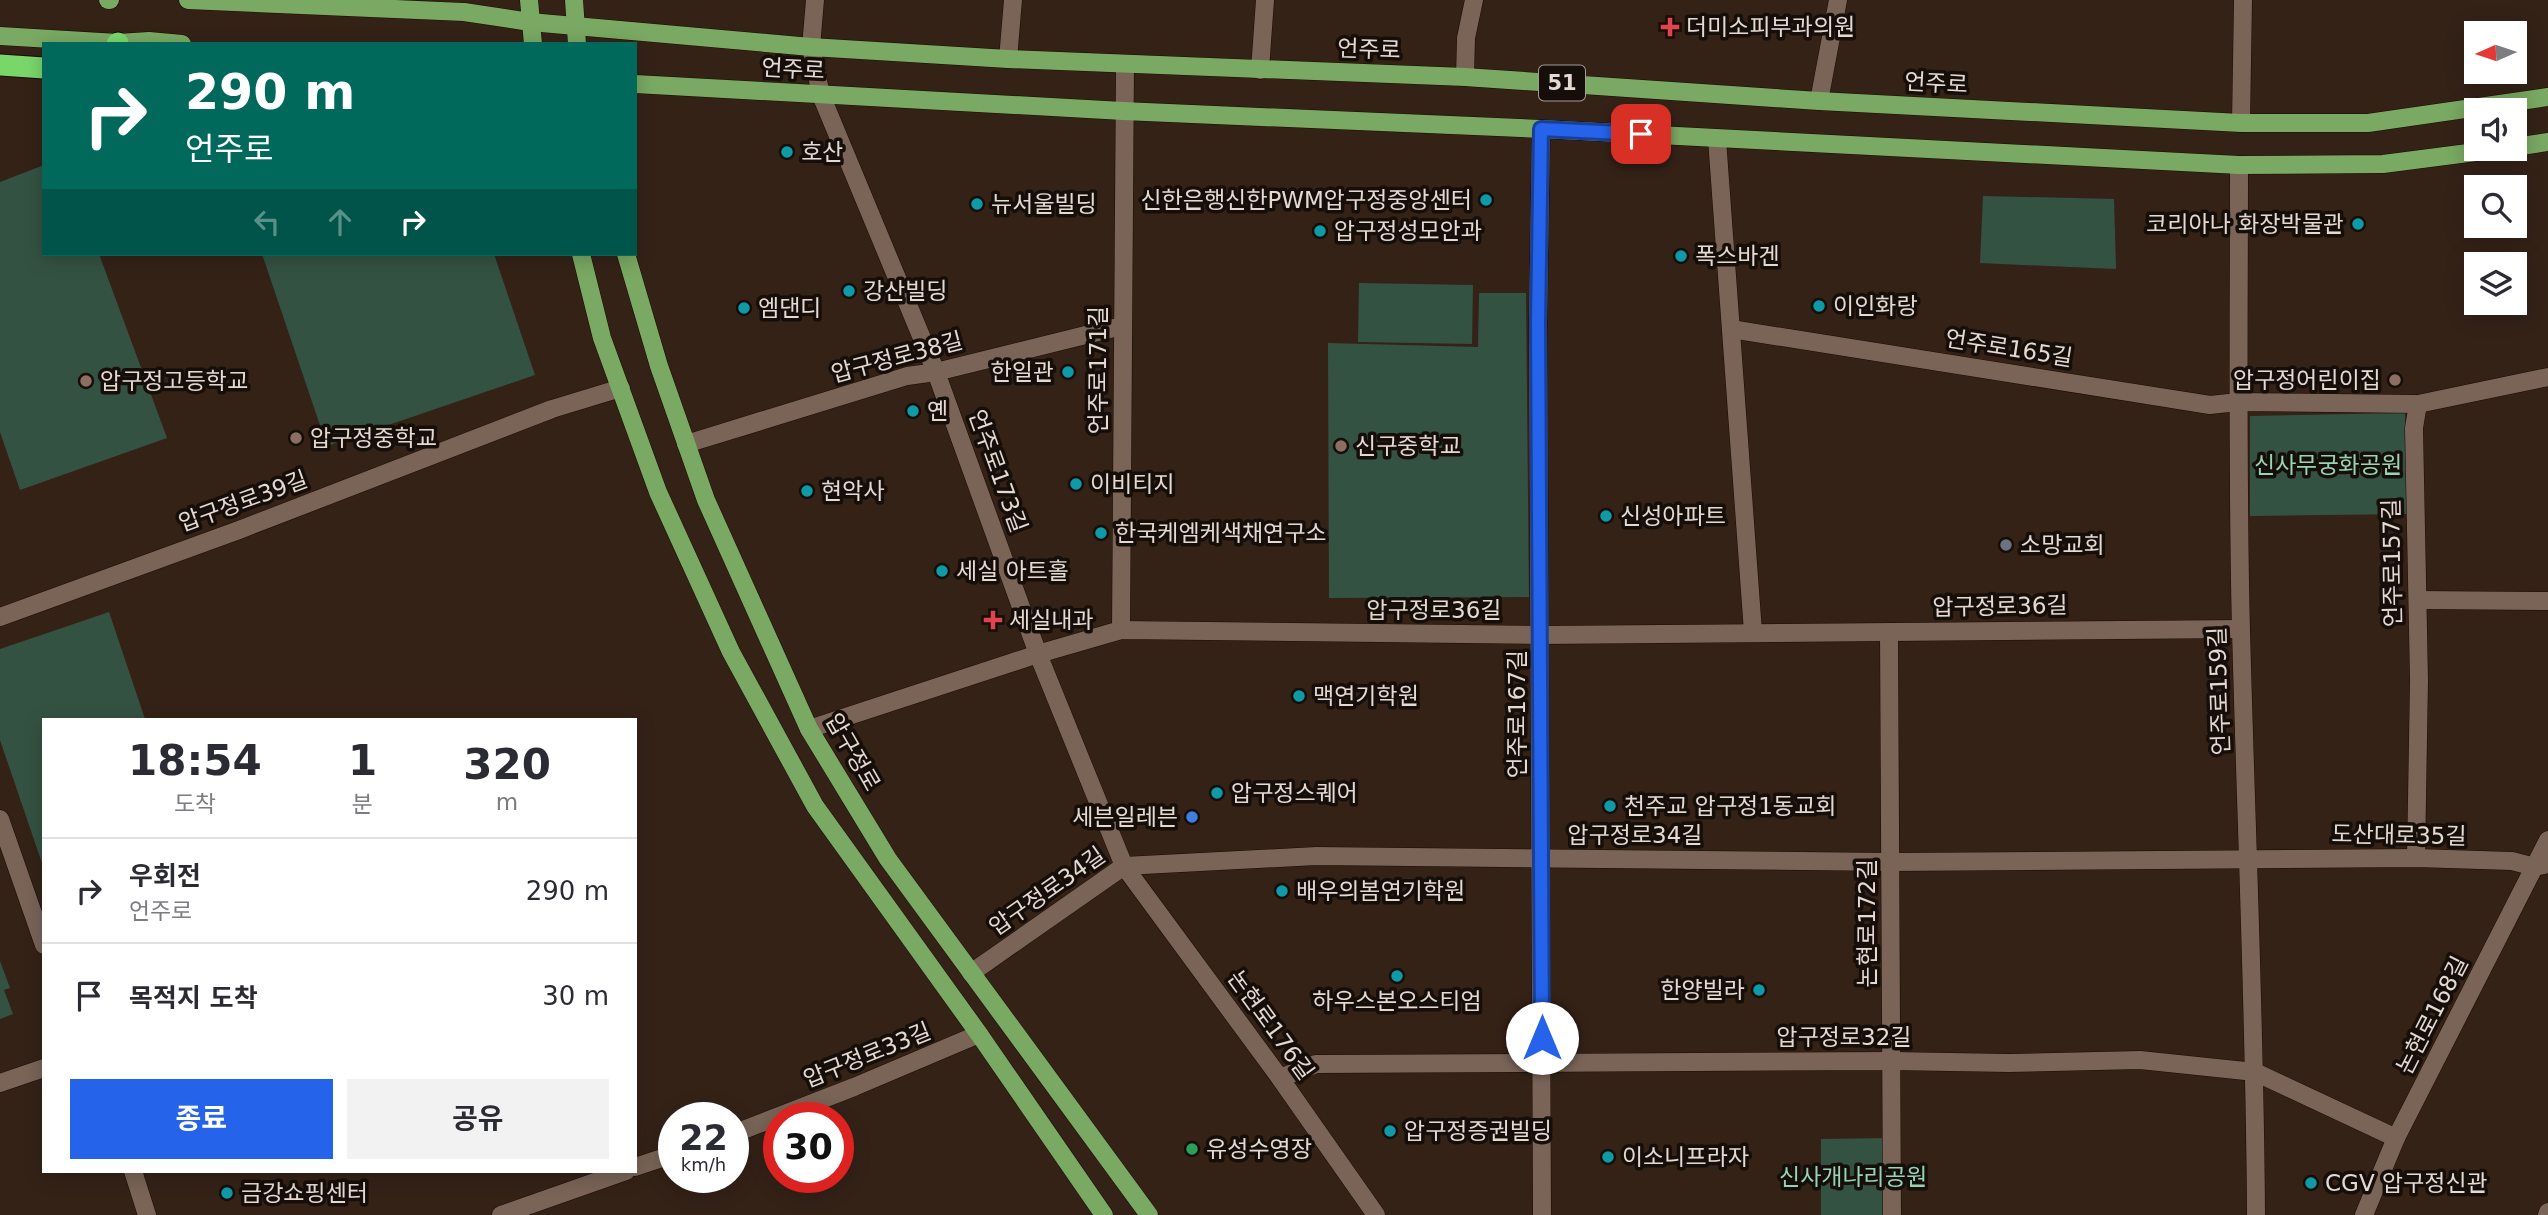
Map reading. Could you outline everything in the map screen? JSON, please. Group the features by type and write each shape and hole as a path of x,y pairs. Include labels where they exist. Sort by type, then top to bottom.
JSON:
{"highway":[{"path":"0,65 42,68"}],"main road":[{"name":"언주로","path":"188,0 464,12 530,22 811,47 1009,59 1465,76 1819,101 2241,123 2368,123 2548,97"},
{"path":"529,0 534,42"},
{"path":"574,0 577,42"},
{"path":"0,36 101,42"},
{"path":"134,42 160,42"},
{"name":"언주로","path":"637,84 1123,111 1541,129 2239,165 2383,164 2464,154"},
{"path":"2527,145 2548,142"},
{"path":"582,256 602,338 658,492 731,652 815,806 979,1034 1104,1215"},
{"name":"압구정로","path":"627,256 659,366 706,500 809,729 888,859 1149,1215"}],"street":[{"name":"언주로173길","path":"815,0 811,47 821,95 936,372 1038,654 1124,866"},
{"path":"1009,59 1013,0"},
{"path":"1260,70 1265,0"},
{"path":"1465,76 1466,38 1474,0"},
{"path":"1819,101 1838,0"},
{"path":"2241,123 2243,0"},
{"name":"언주로171길","path":"1121,630 1125,64"},
{"name":"언주로167길","path":"1541,129 1538,323 1542,1215"},
{"path":"1717,139 1753,632"},
{"name":"언주로159길","path":"2239,165 2241,629 2255,1072 2256,1215"},
{"name":"압구정로38길","path":"685,444 907,376 936,372 1122,326"},
{"name":"언주로165길","path":"1731,330 2210,405 2238,402"},
{"path":"2238,402 2418,404 2548,377"},
{"name":"압구정로39길","path":"0,617 239,530 552,409 621,388"},
{"name":"언주로157길","path":"2416,859 2418,600 2414,428 2418,404"},
{"path":"2418,600 2548,601"},
{"name":"압구정로36길","path":"809,729 1038,654 1121,630 1541,635 2241,629"},
{"name":"논현로172길","path":"1889,632 1892,1215"},
{"path":"0,819 42,939"},
{"name":"논현로168길","path":"2364,1215 2396,1138 2542,866 2548,841"},
{"name":"압구정로34길","path":"971,973 1124,866 1316,856 1892,862 2248,858"},
{"name":"도산대로35길","path":"2248,858 2512,861 2542,866"},
{"name":"논현로176길","path":"1124,866 1280,1078 1376,1215"},
{"name":"압구정로33길","path":"749,1127 854,1087 979,1034"},
{"name":"압구정로32길","path":"1280,1078 1316,1064 1891,1061 2009,1063 2140,1060 2255,1072 2396,1138"},
{"path":"0,1083 42,1069"},
{"path":"637,1166 658,1159"},
{"path":"134,1173 147,1215"},
{"path":"501,1215 620,1173"}],"green space":[{"path":"42,166 42,256 100,256 167,438 20,490 0,432 0,182"},
{"path":"1983,196 2114,199 2116,269 1980,263"},
{"path":"263,256 495,256 535,375 327,446"},
{"path":"1359,283 1473,285 1472,344 1358,342"},
{"path":"1479,293 1526,293 1529,597 1329,598 1328,343 1478,347"},
{"name":"신사무궁화공원","path":"2405,413 2407,514 2250,516 2250,416"},
{"path":"109,612 145,718 42,718 42,863 0,740 0,649"},
{"path":"0,961 10,988 4,990 13,1014 0,1019"},
{"name":"신사개나리공원","path":"1885,1138 1885,1215 1821,1215 1821,1139"}],"place":[{"name":"더미소피부과의원","path":"1670,27"},
{"name":"호산","path":"787,152"},
{"name":"신한은행신한PWM압구정중앙센터","path":"1486,200"},
{"name":"뉴서울빌딩","path":"977,204"},
{"name":"코리아나 화장박물관","path":"2358,224"},
{"name":"압구정성모안과","path":"1320,231"},
{"name":"폭스바겐","path":"1681,256"},
{"name":"강산빌딩","path":"849,291"},
{"name":"이인화랑","path":"1819,306"},
{"name":"엠댄디","path":"744,308"},
{"name":"한일관","path":"1068,372"},
{"name":"압구정어린이집","path":"2395,380"},
{"name":"압구정고등학교","path":"86,381"},
{"name":"옌","path":"913,411"},
{"name":"압구정중학교","path":"296,438"},
{"name":"신구중학교","path":"1341,446"},
{"name":"이비티지","path":"1076,484"},
{"name":"현악사","path":"807,491"},
{"name":"신성아파트","path":"1606,516"},
{"name":"한국케엠케색채연구소","path":"1101,533"},
{"name":"소망교회","path":"2006,545"},
{"name":"세실 아트홀","path":"942,571"},
{"name":"세실내과","path":"993,620"},
{"name":"맥연기학원","path":"1299,696"},
{"name":"압구정스퀘어","path":"1217,793"},
{"name":"천주교 압구정1동교회","path":"1610,806"},
{"name":"세븐일레븐","path":"1192,817"},
{"name":"배우의봄연기학원","path":"1282,891"},
{"name":"하우스본오스티엄","path":"1397,976"},
{"name":"한양빌라","path":"1759,990"},
{"name":"압구정증권빌딩","path":"1390,1131"},
{"name":"유성수영장","path":"1192,1149"},
{"name":"이소니프라자","path":"1608,1157"},
{"name":"CGV 압구정신관","path":"2311,1183"},
{"name":"금강쇼핑센터","path":"227,1193"}],"route":[{"path":"1542,1038 1538,323 1541,129 1641,134"}]}
